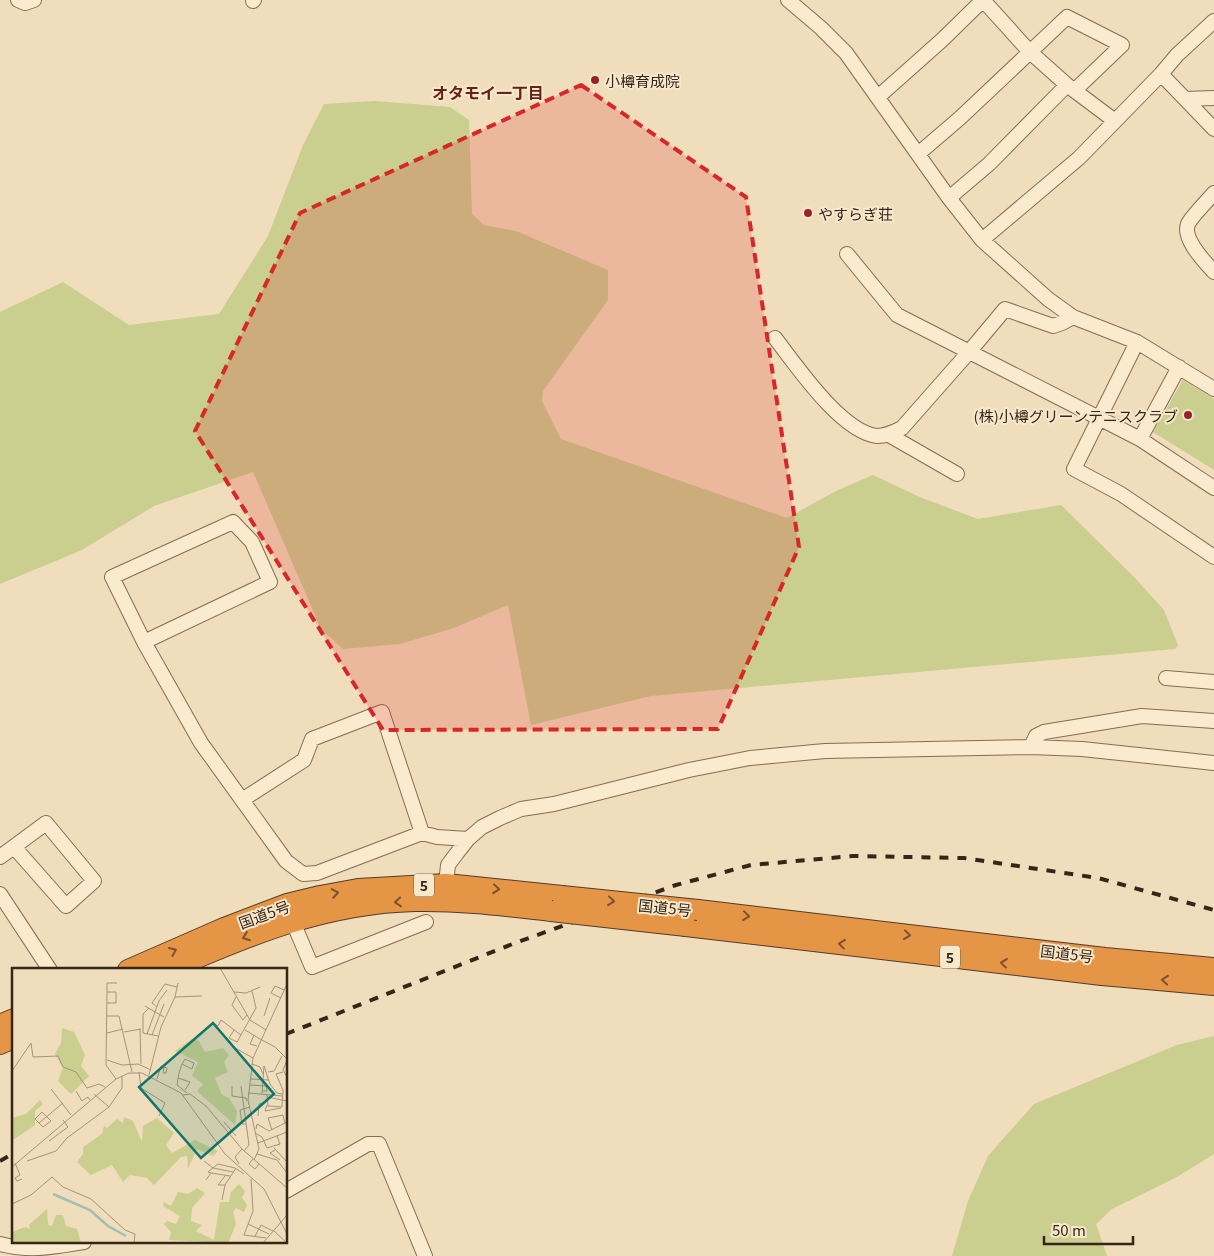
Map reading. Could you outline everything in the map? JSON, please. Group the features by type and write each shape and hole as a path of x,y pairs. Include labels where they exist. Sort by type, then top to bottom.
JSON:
{"highway":[{"name":"国道5号","path":"174,968 230,943 320,896 358,889 445,892 692,918 1214,968"},
{"name":"国道5号","path":"133,968 224,928 290,913"},
{"name":"国道5号","path":"692,918 1102,975 1214,985"},
{"path":"0,1026 12,1020"},
{"path":"0,1044 12,1039"}],"street":[{"path":"18,0 25,3 34,0"},
{"path":"788,0 821,28 846,54 949,198 982,240 1048,299 1073,317 1137,342 1214,388"},
{"path":"878,97 983,0 1029,51 1071,88 1115,120"},
{"path":"918,154 960,118 1067,17 1122,45 1071,88 989,164 949,198"},
{"path":"982,240 1079,158 1161,74 1177,55 1214,21"},
{"path":"1161,74 1214,129"},
{"path":"1185,99 1214,98"},
{"path":"1214,193 1188,224 1187,233 1197,253 1214,272"},
{"path":"846,254 898,315 1140,439 1214,488"},
{"path":"775,338 820,395 859,430 876,436 888,435 902,428 1005,308 1053,326 1073,317"},
{"path":"1137,342 1074,469 1121,494 1214,557"},
{"path":"1140,439 1179,367"},
{"path":"888,435 957,474"},
{"path":"144,642 270,582 252,542 234,522 112,577 144,642 201,743 286,861 303,874 317,873 422,833 468,839"},
{"path":"1166,678 1214,682"},
{"path":"242,800 304,760 312,739 382,712 422,833"},
{"path":"1031,747 1036,736 1044,732 1142,716 1214,721"},
{"path":"445,892 448,865 468,839 482,827 521,809 554,804 689,770 750,758 825,751 1031,747 1082,749 1214,764"},
{"path":"0,857 46,823 94,882 66,906 14,847"},
{"path":"0,894 49,968"},
{"path":"290,913 312,967 426,922"},
{"path":"288,1190 368,1144 379,1144 425,1256"},
{"path":"0,1244 18,1248 41,1249 72,1244"}],"highlighted area":[{"path":"581,85 746,197 799,547 718,729 383,730 195,431 300,213"}],"green space":[{"path":"375,101 450,107 469,120 472,214 484,225 516,231 608,270 608,300 543,391 542,401 561,439 787,518 836,491 873,475 922,498 978,519 1061,505 1134,577 1164,610 1178,645 1175,649 651,696 531,725 508,605 454,628 400,644 343,649 321,629 253,472 154,506 82,550 0,584 0,312 63,282 129,325 219,314 268,236 303,145 324,104"},
{"name":"(株)小樽グリーンテニスクラブ","path":"1183,380 1214,399 1214,470 1153,432"},
{"path":"1214,1036 1214,1154 1177,1177 1112,1209 1096,1224 1107,1256 952,1256 968,1201 988,1156 1034,1104 1177,1045"}],"railway":[{"path":"288,1033 515,943 676,885 751,865 853,856 964,858 1098,878 1214,910"},
{"path":"0,1161 12,1154"}],"place":[{"name":"小樽育成院","path":"595,80"},
{"name":"やすらぎ荘","path":"808,213"},
{"name":"(株)小樽グリーンテニスクラブ","path":"1188,415"}],"district":[{"name":"オタモイ一丁目","path":"488,92"}]}
